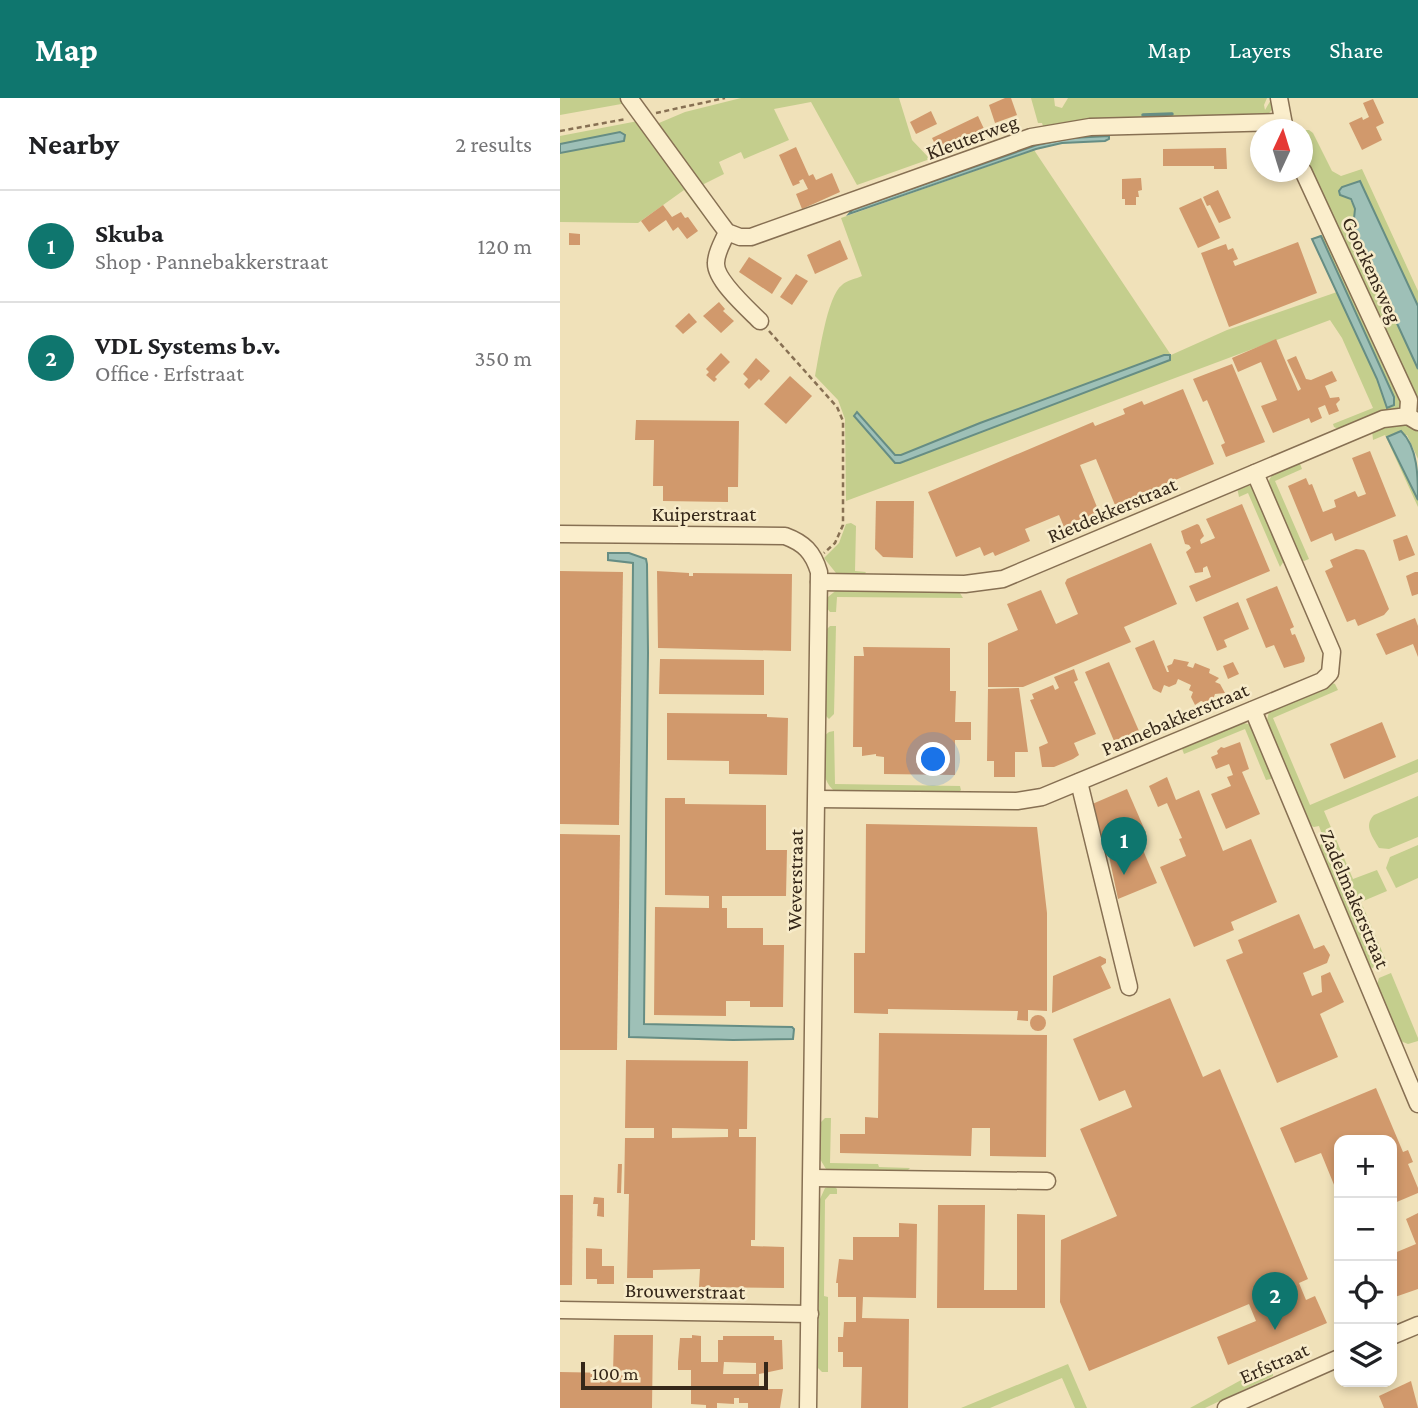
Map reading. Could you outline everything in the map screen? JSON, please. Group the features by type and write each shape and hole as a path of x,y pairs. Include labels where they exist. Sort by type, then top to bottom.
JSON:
{"street":[{"path":"629,98 727,232 719,249 716,269 720,278 760,321"},
{"path":"1279,98 1283,119"},
{"name":"Kleuterweg","path":"727,232 740,237 751,237 1031,137 1058,131 1103,127 1250,126"},
{"name":"Goorkensweg","path":"1308,182 1409,400 1413,419"},
{"name":"Rietdekkerstraat","path":"819,582 965,584 1003,579 1383,419 1413,419"},
{"name":"Pannebakkerstraat","path":"817,799 1017,801 1042,797 1322,681 1330,673 1332,652 1255,473"},
{"name":"Kuiperstraat","path":"560,534 785,536 808,548 815,559"},
{"path":"815,559 819,582"},
{"name":"Weverstraat","path":"808,1408 819,582"},
{"name":"Zadelmakerstraat","path":"1253,710 1418,1104"},
{"path":"1079,782 1129,987"},
{"path":"813,1178 1047,1181"},
{"name":"Brouwerstraat","path":"560,1310 810,1314"},
{"path":"1397,1334 1418,1325"},
{"name":"Erfstraat","path":"1226,1408 1334,1360"}],"path":[{"path":"560,131 725,98"},
{"path":"760,321 837,407 843,421 843,525 835,543 815,559"}],"green space":[{"path":"560,98 623,98 627,103 560,115"},
{"path":"741,98 899,98 912,140 930,159 857,185 811,102 774,109 789,140 744,159 741,152 719,162 724,174 698,187 658,133 659,123 685,112"},
{"path":"1031,98 1054,98 1055,106 1062,108 1068,98 1267,98 1265,110 1272,98 1274,108 1267,115 1044,129 1042,123 1038,123"},
{"path":"638,121 712,220 711,226 684,190 638,223 560,222 560,136"},
{"path":"1313,133 1332,171 1341,176 1362,169 1418,291 1418,306 1360,182 1348,196 1355,209 1353,228 1418,369 1418,406 1413,404 1312,182"},
{"path":"1034,150 1171,355 1227,330 1337,292 1377,379 1387,408 1393,405 1394,397 1321,237 1312,239 1320,235 1330,238 1402,403 1400,407 1341,430 1334,427 1333,424 1373,408 1342,338 1330,320 846,501 845,419 838,400 815,376 832,301 842,285 862,276 841,218","holes":["1170,360 898,464 854,416 856,413 895,455 901,455 1042,401"]},
{"path":"1401,422 1418,431 1418,459 1407,435 1388,437 1418,500 1418,507 1385,435 1373,440 1372,430"},
{"path":"1299,461 1302,469 1275,481 1309,559 1304,561 1298,559 1268,485 1275,472"},
{"path":"1237,487 1254,487 1286,558 1280,567 1248,493 1239,497"},
{"path":"846,524 856,526 855,571 866,572 863,576 836,573 824,558 839,543"},
{"path":"839,588 958,590 963,598 837,597 836,612 830,612 826,607 828,597"},
{"path":"830,626 836,626 834,714 829,719 825,715 826,630"},
{"path":"1330,682 1335,684 1338,690 1273,718 1310,805 1418,759 1418,772 1324,811 1353,879 1377,870 1387,891 1361,902 1387,963 1372,968 1366,963 1318,848 1324,840 1319,826 1308,825 1266,724 1269,712"},
{"path":"1240,722 1252,725 1273,772 1271,779 1266,780 1245,729 1184,754 1181,746"},
{"path":"834,731 835,784 960,786 961,790 956,795 836,792 830,787 823,767 824,736"},
{"path":"1418,796 1418,837 1389,849 1379,848 1369,827 1374,815"},
{"path":"1418,845 1418,878 1396,888 1386,868 1390,857"},
{"path":"1391,973 1418,1041 1408,1044 1398,1040 1376,988 1379,978"},
{"path":"825,1118 831,1118 830,1163 910,1168 905,1173 826,1169 820,1159 820,1123"},
{"path":"833,1185 837,1194 830,1194 825,1200 824,1296 828,1297 828,1372 822,1372 818,1368 820,1199 825,1188"},
{"path":"1068,1364 1087,1408 1075,1408 1062,1378 990,1408 961,1408"},
{"path":"1273,1367 1273,1376 1205,1408 1190,1408 1243,1379"}],"water":[{"path":"620,132 625,135 624,141 560,153 560,144"},
{"path":"1109,136 1105,141 1062,143 1036,149 849,214 853,209 1037,145 1071,138"},
{"path":"1360,181 1418,306 1418,369 1353,228 1355,209 1351,199 1340,195 1342,187"},
{"path":"1321,236 1394,397 1394,405 1387,408 1377,379 1312,239"},
{"path":"1170,355 1170,360 900,463 895,463 854,416 857,412 895,455 901,455"},
{"path":"1401,431 1414,454 1418,500 1387,437"},
{"path":"608,553 629,553 646,559 647,564 644,1024 792,1027 793,1039 629,1037 633,563 608,560"}],"building":[{"path":"1011,98 1017,115 995,123 989,105"},
{"path":"1373,99 1384,123 1376,127 1382,140 1362,150 1349,123 1369,117 1363,103"},
{"path":"931,111 937,124 916,134 910,122"},
{"path":"978,116 985,131 941,156 932,138"},
{"path":"796,147 809,176 813,174 816,180 832,173 840,192 802,209 796,194 808,189 803,179 793,186 779,155"},
{"path":"1226,148 1227,169 1214,169 1214,166 1163,166 1163,149"},
{"path":"1141,178 1142,190 1138,191 1136,205 1125,205 1125,199 1122,199 1122,179"},
{"path":"1218,190 1231,218 1219,223 1203,197"},
{"path":"1201,198 1220,238 1198,248 1179,208"},
{"path":"663,205 672,217 681,212 685,218 688,217 698,231 687,239 678,227 673,231 666,220 649,232 641,221"},
{"path":"569,233 580,234 580,245 569,245"},
{"path":"840,240 848,259 815,274 807,255"},
{"path":"1298,242 1317,293 1229,327 1201,253 1226,244 1228,250 1233,248 1238,259 1233,261 1235,266"},
{"path":"749,257 782,278 772,294 739,272"},
{"path":"796,274 808,281 792,305 780,297"},
{"path":"719,302 725,309 723,311 734,321 721,333 703,316"},
{"path":"689,313 697,322 683,334 675,326"},
{"path":"1276,339 1298,391 1301,389 1287,360 1296,356 1306,379 1311,380 1332,371 1337,381 1325,386 1330,398 1339,397 1340,400 1336,404 1339,411 1329,415 1325,405 1318,408 1322,418 1311,423 1309,418 1273,433 1261,406 1277,400 1261,362 1238,372 1232,358"},
{"path":"721,353 730,362 715,377 717,379 714,382 706,375 709,372 706,369"},
{"path":"756,358 770,371 749,389 744,384 748,379 743,374"},
{"path":"1232,364 1265,442 1226,457 1221,445 1225,443 1207,400 1203,402 1193,379"},
{"path":"790,376 812,396 786,424 764,404"},
{"path":"1183,389 1214,464 1115,505 1096,459 1080,465 1099,512 1064,527 1059,515 1025,529 1030,541 995,556 993,552 984,556 980,547 956,557 928,492 1093,422 1095,426 1125,414 1123,409 1142,401 1144,405"},
{"path":"636,420 739,421 738,487 728,487 728,502 663,501 663,486 653,486 654,440 635,440"},
{"path":"1370,451 1396,516 1335,541 1332,533 1311,542 1288,486 1306,478 1309,485 1312,484 1323,512 1336,507 1334,500 1355,491 1358,497 1366,494 1352,458"},
{"path":"876,501 914,501 913,558 883,557 875,549"},
{"path":"1242,504 1270,571 1196,602 1189,586 1211,577 1207,566 1203,568 1203,572 1195,573 1186,552 1191,548 1185,544 1181,531 1197,524 1204,536 1200,540 1201,544 1215,538 1206,519"},
{"path":"1407,535 1415,555 1399,561 1393,540"},
{"path":"1151,543 1177,604 1124,627 1131,642 1023,687 988,687 988,643 1018,630 1007,604 1041,590 1056,624 1078,614 1065,583 1067,579"},
{"path":"1356,549 1366,553 1389,609 1384,615 1358,626 1355,619 1347,622 1325,571 1333,567 1330,560"},
{"path":"560,571 623,572 619,825 560,824"},
{"path":"657,571 689,573 689,576 693,576 693,573 792,574 791,651 658,648"},
{"path":"1418,572 1418,594 1412,596 1406,576"},
{"path":"1277,586 1294,627 1290,629 1292,635 1295,634 1305,658 1304,662 1284,668 1274,645 1266,648 1246,599"},
{"path":"1238,602 1249,629 1224,640 1227,647 1217,651 1203,617"},
{"path":"1415,618 1418,626 1418,657 1413,644 1386,655 1376,634"},
{"path":"1154,640 1167,672 1167,666 1172,664 1174,659 1189,662 1187,666 1193,668 1195,663 1210,669 1209,673 1219,678 1215,682 1220,684 1225,693 1215,694 1211,705 1201,701 1195,705 1191,697 1193,692 1189,690 1191,685 1178,679 1176,684 1169,687 1164,685 1161,693 1153,689 1135,648"},
{"path":"863,647 950,648 950,691 956,691 955,722 971,722 971,740 955,740 955,775 884,774 884,757 876,754 862,756 862,747 853,747 854,656 864,656"},
{"path":"660,659 764,660 764,695 659,694"},
{"path":"1109,662 1139,731 1114,741 1085,672"},
{"path":"1233,662 1239,674 1228,679 1223,666"},
{"path":"1074,669 1078,680 1074,682 1096,734 1074,743 1079,755 1073,759 1054,767 1042,767 1039,747 1048,743 1030,700 1034,699 1032,694 1053,685 1055,690 1059,688 1054,677"},
{"path":"1019,688 1028,752 1015,752 1015,777 994,777 994,761 987,761 988,689"},
{"path":"667,713 767,714 767,717 788,718 787,775 729,774 729,761 667,760"},
{"path":"1382,722 1396,757 1344,779 1330,744"},
{"path":"1240,742 1249,769 1242,772 1260,814 1226,829 1211,794 1231,786 1227,777 1233,775 1229,764 1216,769 1211,757 1218,754 1217,751 1221,747"},
{"path":"1167,777 1176,800 1199,790 1223,851 1251,839 1277,902 1231,922 1234,930 1194,947 1160,867 1186,856 1179,839 1182,838 1167,803 1158,807 1149,786"},
{"path":"1127,789 1146,833 1106,849 1090,805"},
{"path":"665,798 685,798 685,804 766,805 766,850 787,850 786,896 722,896 722,908 727,908 727,928 763,928 763,945 784,945 783,1007 750,1007 750,1001 726,1001 726,1016 654,1015 655,907 709,908 709,896 665,895"},
{"path":"866,824 1037,827 1047,913 1047,1011 1028,1010 1028,1021 1017,1020 1018,1011 888,1009 888,1014 854,1013 854,953 865,953"},
{"path":"560,834 620,835 617,1050 560,1050"},
{"path":"1140,843 1157,883 1118,899 1109,856"},
{"path":"1299,914 1314,949 1324,945 1330,955 1327,963 1303,973 1312,996 1322,992 1321,976 1330,972 1344,1002 1320,1014 1338,1057 1277,1083 1226,960 1243,953 1238,940"},
{"path":"1100,956 1106,959 1106,963 1101,966 1111,988 1052,1013 1053,976"},
{"path":"1170,998 1203,1077 1220,1069 1308,1279 1299,1283 1306,1300 1315,1296 1327,1323 1228,1365 1217,1337 1256,1321 1249,1304 1089,1371 1060,1302 1061,1240 1117,1216 1080,1129 1132,1107 1125,1090 1099,1101 1073,1039"},
{"path":"1035,1015 1041,1015 1046,1023 1044,1029 1035,1031 1030,1026 1030,1020"},
{"path":"879,1033 1047,1035 1046,1157 990,1156 990,1128 972,1128 971,1156 840,1153 840,1134 865,1134 865,1117 878,1118"},
{"path":"626,1060 748,1061 747,1129 739,1129 739,1137 756,1137 755,1240 751,1240 751,1246 784,1247 784,1288 699,1287 700,1269 653,1270 653,1278 627,1278 629,1194 624,1194 625,1138 654,1138 654,1128 625,1128","holes":["672,1128 728,1129 728,1137 672,1138"]},
{"path":"1376,1088 1396,1135 1334,1135 1334,1185 1321,1153 1295,1163 1280,1128"},
{"path":"1397,1138 1403,1152 1408,1150 1413,1162 1408,1164 1418,1193 1397,1202"},
{"path":"618,1164 622,1164 621,1193 617,1193"},
{"path":"560,1195 573,1195 572,1285 560,1285"},
{"path":"594,1197 604,1198 604,1217 597,1216 598,1204 593,1204"},
{"path":"938,1205 985,1205 984,1290 1017,1290 1017,1214 1045,1215 1045,1308 937,1308"},
{"path":"1418,1213 1418,1289 1397,1296 1397,1252 1416,1244 1406,1219"},
{"path":"899,1223 917,1224 916,1298 863,1297 862,1318 909,1319 908,1408 861,1408 862,1367 843,1367 843,1352 838,1352 838,1337 843,1337 844,1322 856,1322 856,1297 838,1297 836,1283 839,1259 853,1260 853,1237 899,1237"},
{"path":"586,1248 602,1249 602,1266 614,1266 614,1284 597,1284 597,1279 586,1279"},
{"path":"614,1335 653,1335 652,1408 560,1408 560,1372 613,1373"},
{"path":"692,1335 701,1336 701,1362 718,1362 718,1340 723,1340 723,1336 774,1336 774,1340 782,1340 783,1369 759,1374 759,1389 783,1389 780,1408 748,1408 748,1403 739,1403 739,1398 734,1398 734,1404 717,1403 717,1408 691,1404 691,1370 678,1370 678,1362 680,1338 692,1338","holes":["724,1362 756,1363 756,1374 723,1374"]},
{"path":"1411,1381 1418,1408 1384,1408 1379,1396"}],"waterway":[{"path":"1143,115 1172,114"}],"place":[{"name":"Skuba","path":"1124,875"},
{"name":"VDL Systems b.v.","path":"1275,1330"}]}
